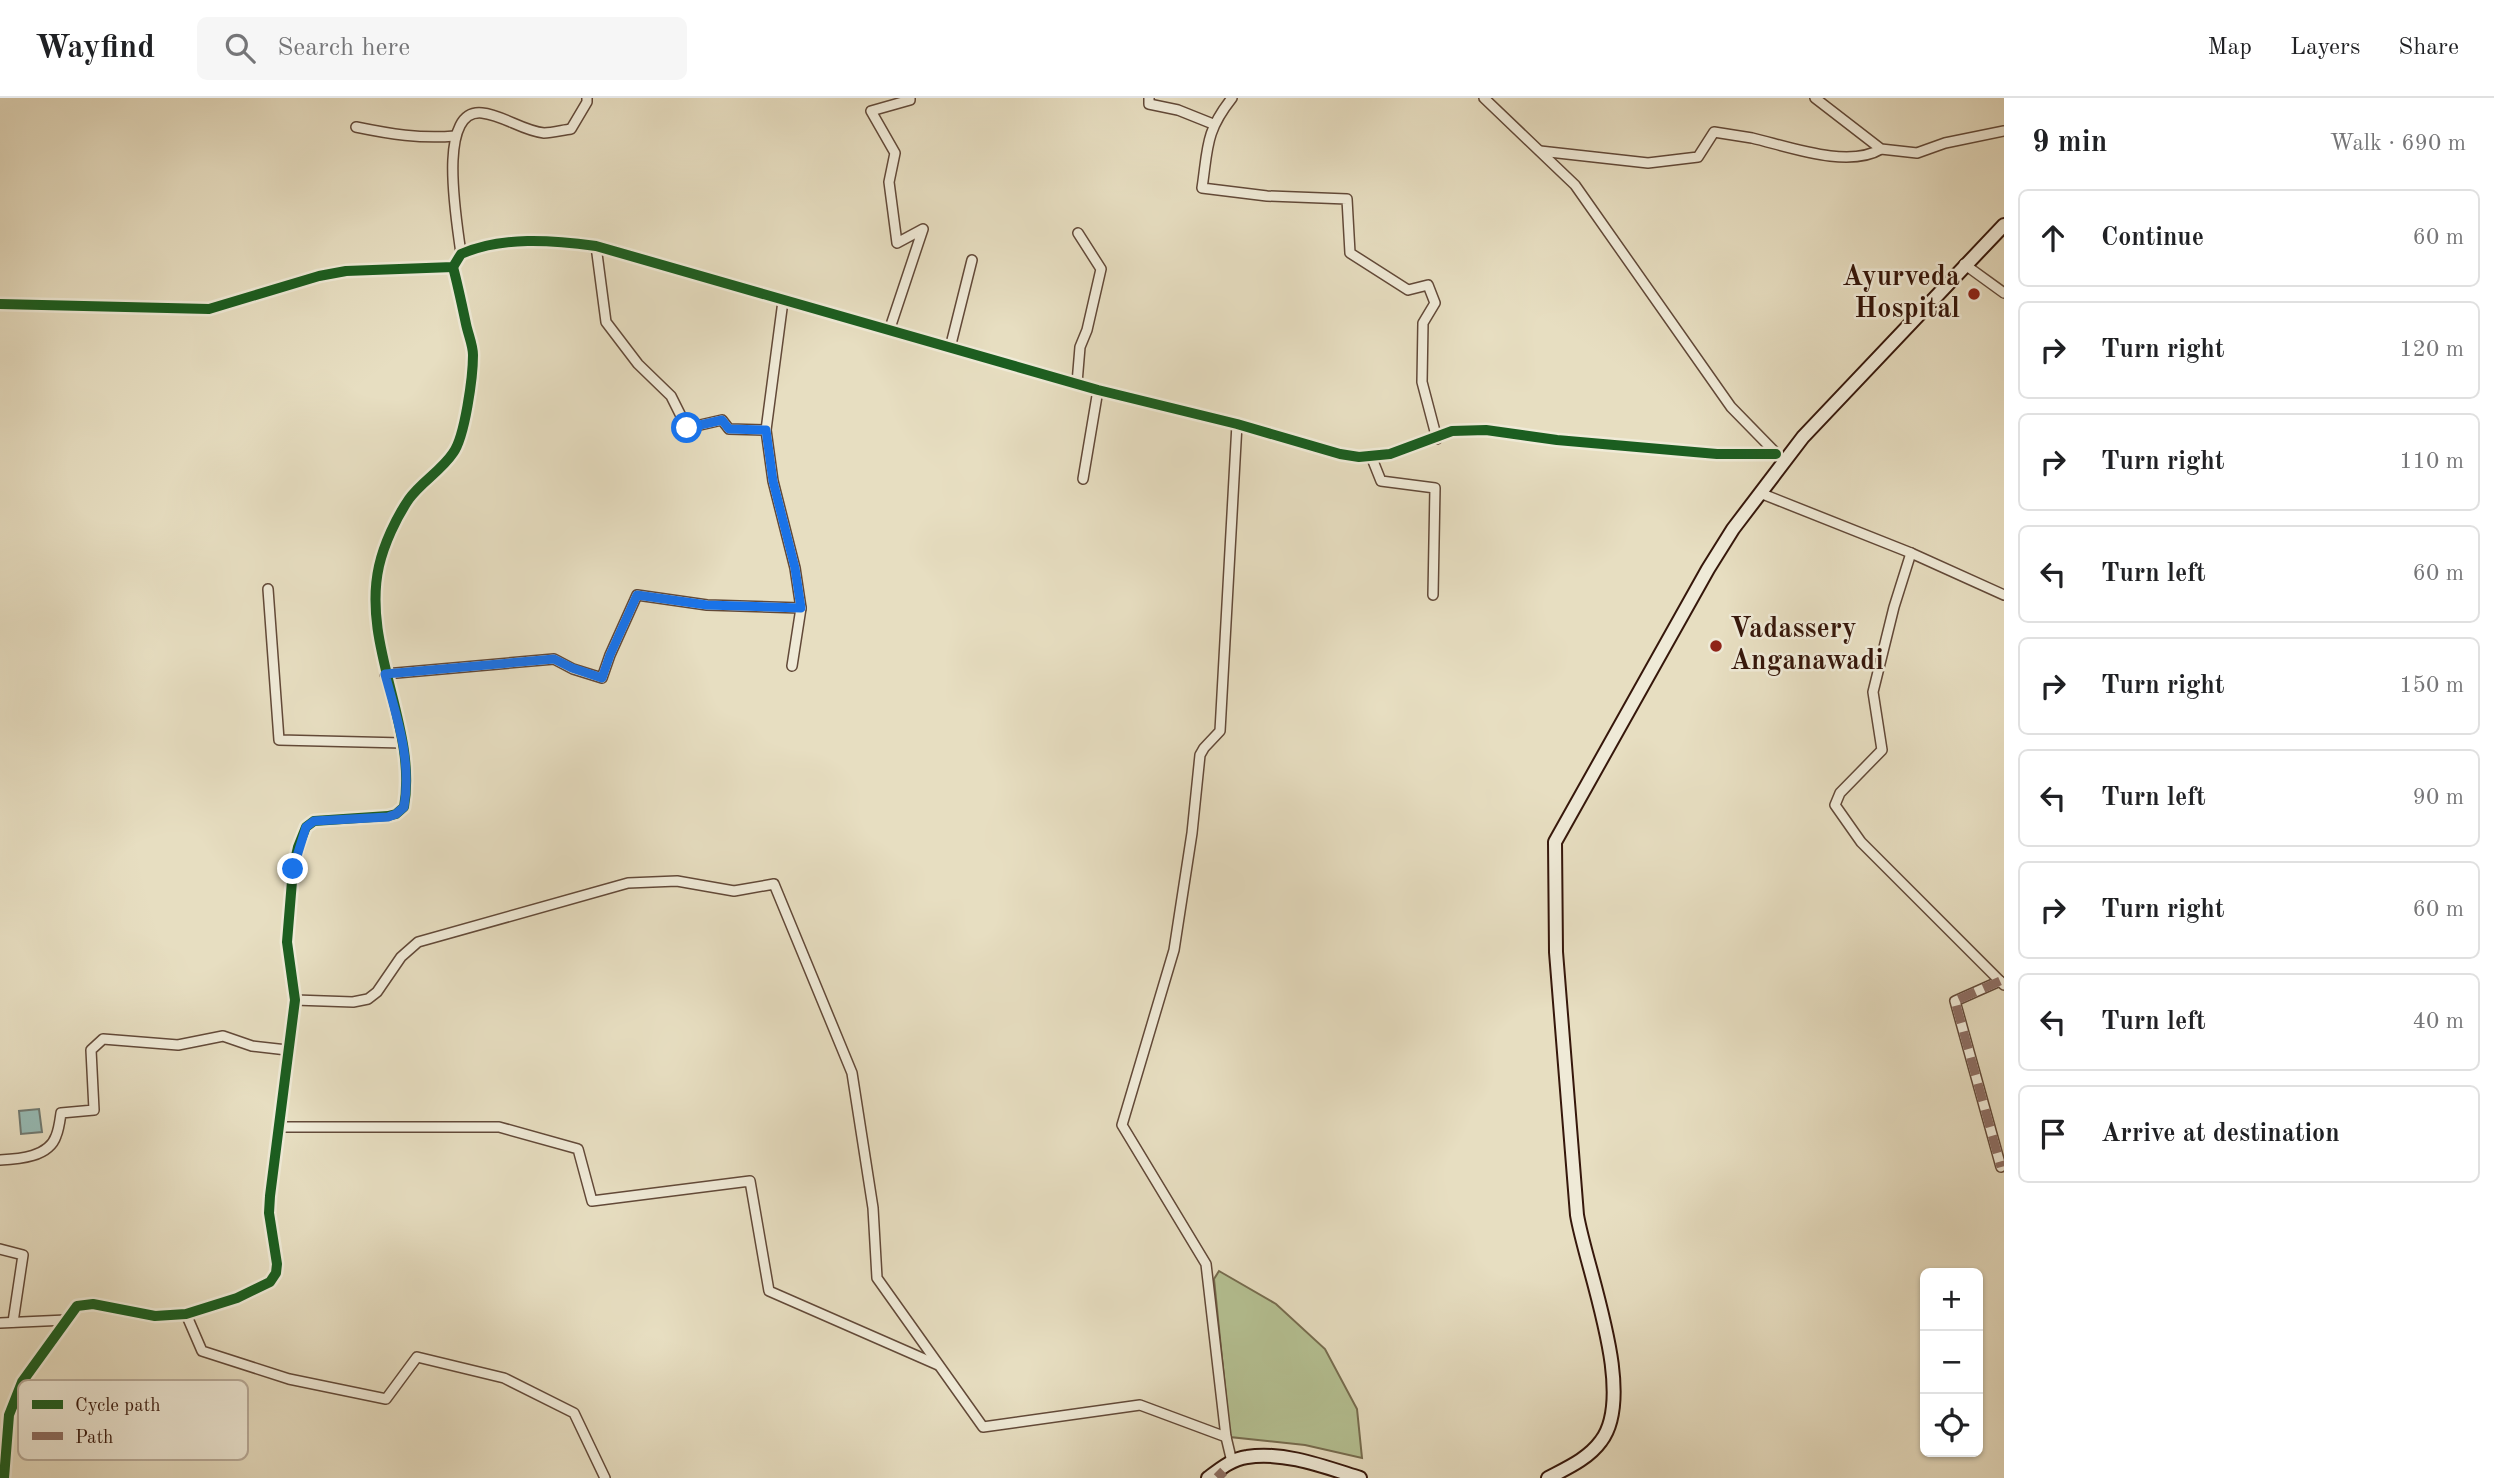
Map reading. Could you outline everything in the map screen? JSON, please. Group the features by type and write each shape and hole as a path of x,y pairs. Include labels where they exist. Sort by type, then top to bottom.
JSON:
{"main road":[{"path":"1549,1478 1586,1456 1601,1441 1612,1418 1613,1396 1606,1325 1582,1245 1577,1215 1556,952 1555,842 1708,569 1760,493 1780,457 2004,225"},
{"path":"1217,1476 1232,1462 1245,1457 1260,1456 1315,1464 1360,1478"}],"street":[{"path":"461,254 452,173 458,126 468,116 482,113 543,133 571,129 587,98"},
{"path":"889,331 923,229 897,243 889,182 895,153 872,111 910,98"},
{"path":"1149,98 1149,104 1178,110 1213,124"},
{"path":"1232,98 1213,124 1202,188 1267,196 1347,199 1350,253 1408,289 1428,285 1435,303 1423,323 1422,382 1437,439"},
{"path":"1484,98 1575,185 1731,407 1780,457"},
{"path":"1815,98 1881,149 1917,153 1945,143 2004,131"},
{"path":"356,127 395,135 429,138 455,136"},
{"path":"1540,151 1647,163 1662,162 1698,158 1714,132 1809,152 1851,156 1873,154 1881,149"},
{"path":"1077,383 1080,347 1087,330 1101,269 1079,233"},
{"path":"23,1380 77,1306 93,1304 155,1316 186,1314 237,1298 270,1282 276,1273 269,1213 295,1000 286,942 293,869 306,827 314,821 388,817 404,807 407,789 403,743 385,674 376,608 379,568 391,533 410,497 439,471 456,450 466,414 473,354 453,267 461,254 485,245 556,240 596,246 1098,390 1237,424 1340,454 1391,454 1437,439 1452,431 1486,430 1557,440 1780,457"},
{"path":"596,246 606,322 638,364 671,396 687,428 722,420 729,429 766,430"},
{"path":"950,348 972,260"},
{"path":"1964,264 2004,293"},
{"path":"0,304 209,309 319,276 345,271 453,267"},
{"path":"783,301 766,430 773,481 795,568 801,608 792,666"},
{"path":"1083,479 1098,390"},
{"path":"1232,1462 1226,1437 1206,1264 1122,1125 1174,950 1192,833 1200,755 1203,748 1220,731 1237,424"},
{"path":"1371,456 1381,481 1435,488 1433,595"},
{"path":"1760,493 1911,553 2004,596"},
{"path":"1911,553 1894,607 1873,692 1882,750 1840,793 1835,805 1869,850 2002,983 1955,1002 2001,1167"},
{"path":"268,589 279,740 403,743"},
{"path":"385,674 554,659 602,678 637,595 707,605 801,608"},
{"path":"295,1000 353,1002 368,999 377,992 401,957 418,942 628,883 677,881 734,891 774,884 852,1073 873,1208 877,1278 983,1427 1140,1405 1226,1437"},
{"path":"0,1160 19,1159 47,1149 56,1138 61,1113 94,1111 91,1049 103,1039 178,1045 223,1036 252,1046 287,1050"},
{"path":"280,1127 499,1127 579,1149 592,1201 750,1181 769,1291 940,1366"},
{"path":"0,1249 23,1255 13,1322"},
{"path":"186,1314 202,1351 289,1379 386,1399 417,1357 504,1378 574,1413 605,1478"},
{"path":"0,1323 66,1320"},
{"path":"4,1478 9,1415 18,1392"}],"green space":[{"path":"1219,1271 1276,1304 1325,1349 1357,1409 1362,1458 1305,1445 1230,1437 1214,1279"}],"water":[{"path":"39,1109 42,1132 21,1134 19,1111"}],"marked path":[{"path":"2000,981 1955,1001 2001,1167"},
{"path":"1217,1471 1224,1478"}],"cycle path":[{"path":"0,304 209,309 319,276 346,271 453,267 461,254 493,244 562,242 596,246 1098,390 1237,424 1340,454 1359,457 1390,454 1452,431 1486,430 1557,440 1717,454 1776,454"},
{"path":"23,1380 77,1306 93,1304 155,1316 186,1314 237,1298 270,1282 276,1273 269,1213 295,1000 287,942 293,869 306,827 314,821 388,816 396,814 404,807 406,777 403,747 377,626 375,596 381,558 395,523 414,493 453,453 465,420 473,351 453,267"},
{"path":"4,1478 9,1415 18,1392"}],"place":[{"name":"Ayurveda Hospital","path":"1974,294"},
{"name":"Vadassery Anganawadi","path":"1716,646"}],"route":[{"path":"293,869 306,827 314,821 388,817 404,807 407,789 406,759 385,674 554,659 602,678 637,595 707,605 801,608 795,568 773,481 766,430 729,429 722,420 687,428"}]}
